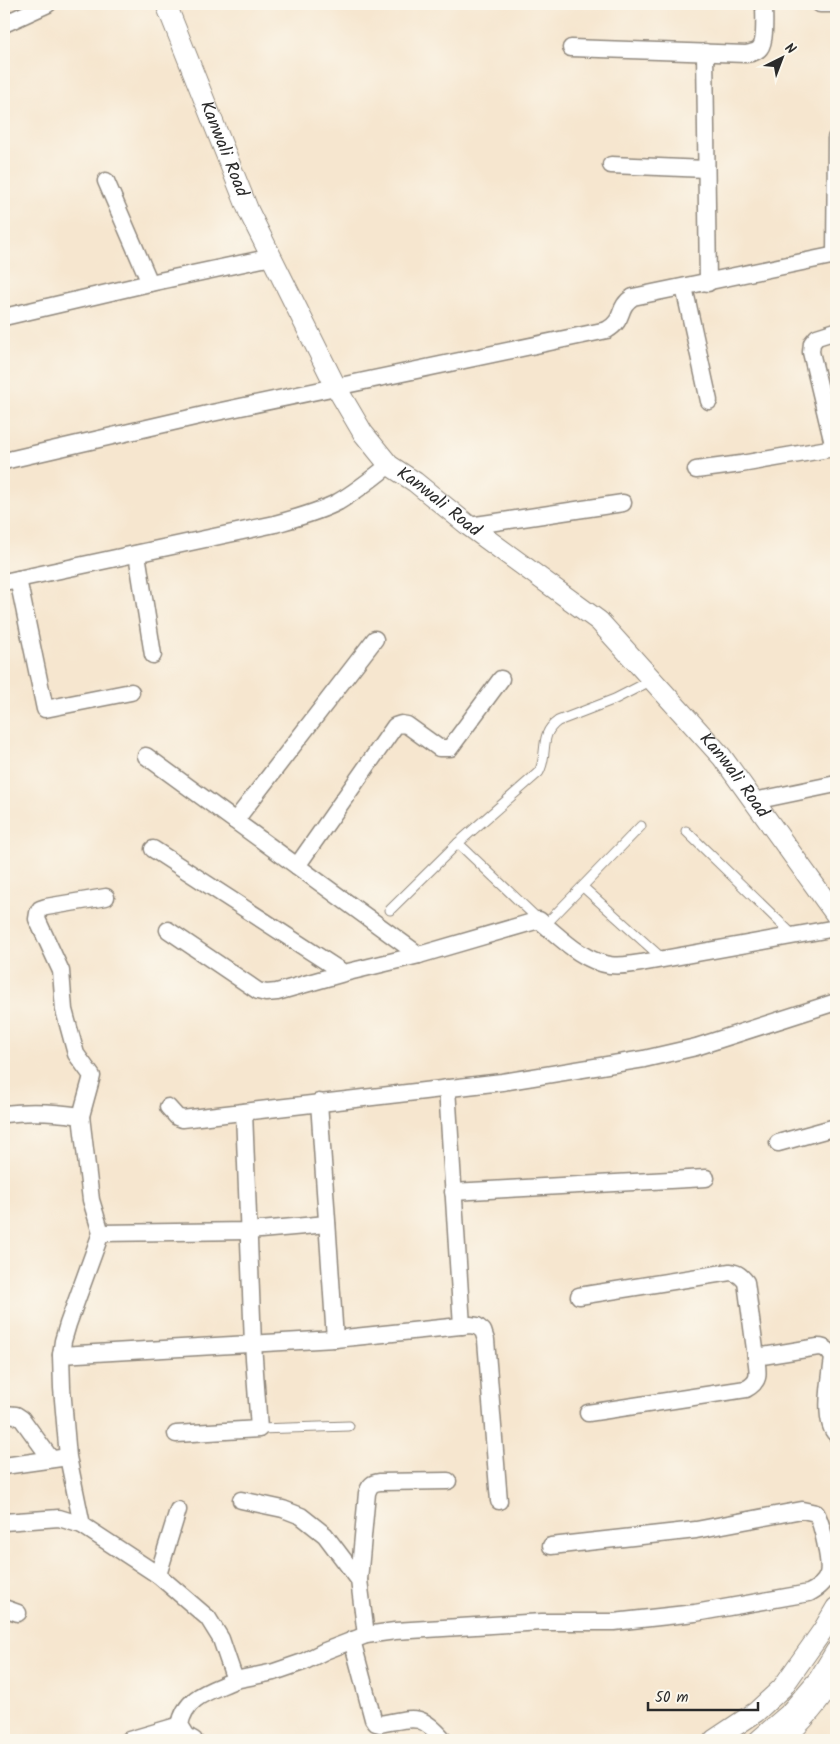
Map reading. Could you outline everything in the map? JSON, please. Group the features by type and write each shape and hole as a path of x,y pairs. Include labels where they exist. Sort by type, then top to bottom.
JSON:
{"street":[{"path":"4,24 48,4"},
{"name":"Kanwali Road","path":"166,4 249,212 336,386 363,433 389,465 415,482 469,526 599,621 722,757 836,915"},
{"path":"570,48 746,54 761,48 763,41 764,4"},
{"path":"820,4 836,4"},
{"path":"705,52 708,283"},
{"path":"4,462 212,413 607,330 616,325 626,302 632,297 708,283 835,255 836,138"},
{"path":"611,164 706,169"},
{"path":"106,181 150,283"},
{"path":"4,317 272,257"},
{"path":"684,287 709,401"},
{"path":"696,470 835,453 812,352 812,343 816,338 836,331"},
{"path":"131,692 45,709 11,581 275,524 306,515 337,502 365,485 389,465"},
{"path":"469,526 623,502"},
{"path":"137,554 154,655"},
{"path":"235,821 375,639"},
{"path":"298,866 395,726 400,724 407,725 439,748 450,748 501,679"},
{"path":"146,756 419,955"},
{"path":"754,801 836,784"},
{"path":"153,850 344,973"},
{"path":"82,1525 68,1457 61,1355 68,1324 101,1233 91,1200 81,1116 92,1076 76,1054 64,1010 61,971 37,919 40,909 106,897"},
{"path":"168,930 258,991 266,993 277,992 542,922 578,952 610,965 624,965 663,959 836,928"},
{"path":"168,1107 176,1117 182,1118 502,1082 644,1059 696,1047 836,1002"},
{"path":"447,1088 462,1326"},
{"path":"319,1102 334,1339"},
{"path":"4,1114 55,1112 81,1116"},
{"path":"176,1434 258,1429 244,1112"},
{"path":"778,1143 836,1127"},
{"path":"453,1192 706,1178"},
{"path":"101,1233 249,1231 327,1224"},
{"path":"578,1296 735,1272 746,1282 756,1358 757,1380 746,1389 588,1413"},
{"path":"61,1355 334,1339 477,1326 483,1331 486,1340 499,1501"},
{"path":"756,1358 818,1347 824,1347 829,1351 833,1358 828,1413 832,1430 836,1434"},
{"path":"4,1414 16,1414 22,1419 51,1459"},
{"path":"4,1466 68,1457"},
{"path":"444,1740 434,1729 418,1719 409,1718 380,1724 376,1723 373,1718 359,1637 359,1580 369,1486 380,1482 448,1481"},
{"path":"241,1500 283,1509 300,1516 325,1535 359,1580"},
{"path":"158,1575 178,1510"},
{"path":"194,1740 187,1736 180,1725 186,1706 196,1698 236,1680 274,1672 303,1662 359,1637 396,1631 522,1623 614,1622 695,1613 809,1593 817,1590 822,1584 829,1568 821,1521 816,1513 802,1510 696,1530 552,1546"},
{"path":"4,1522 59,1518 82,1525 158,1575 208,1618 221,1639 236,1680"},
{"path":"714,1740 756,1712 782,1688 823,1630 836,1608"},
{"path":"736,1740 763,1722 786,1699 836,1629"},
{"path":"759,1740 789,1714 818,1679 836,1651"},
{"path":"790,1737 836,1677"},
{"path":"129,1740 180,1725"}],"lane":[{"path":"390,910 458,843 538,772 544,758 546,733 551,726 558,721 615,700 652,680"},
{"path":"458,843 542,922 583,887 641,826"},
{"path":"686,831 793,936"},
{"path":"583,887 663,959"},
{"path":"258,1429 349,1426"}]}
